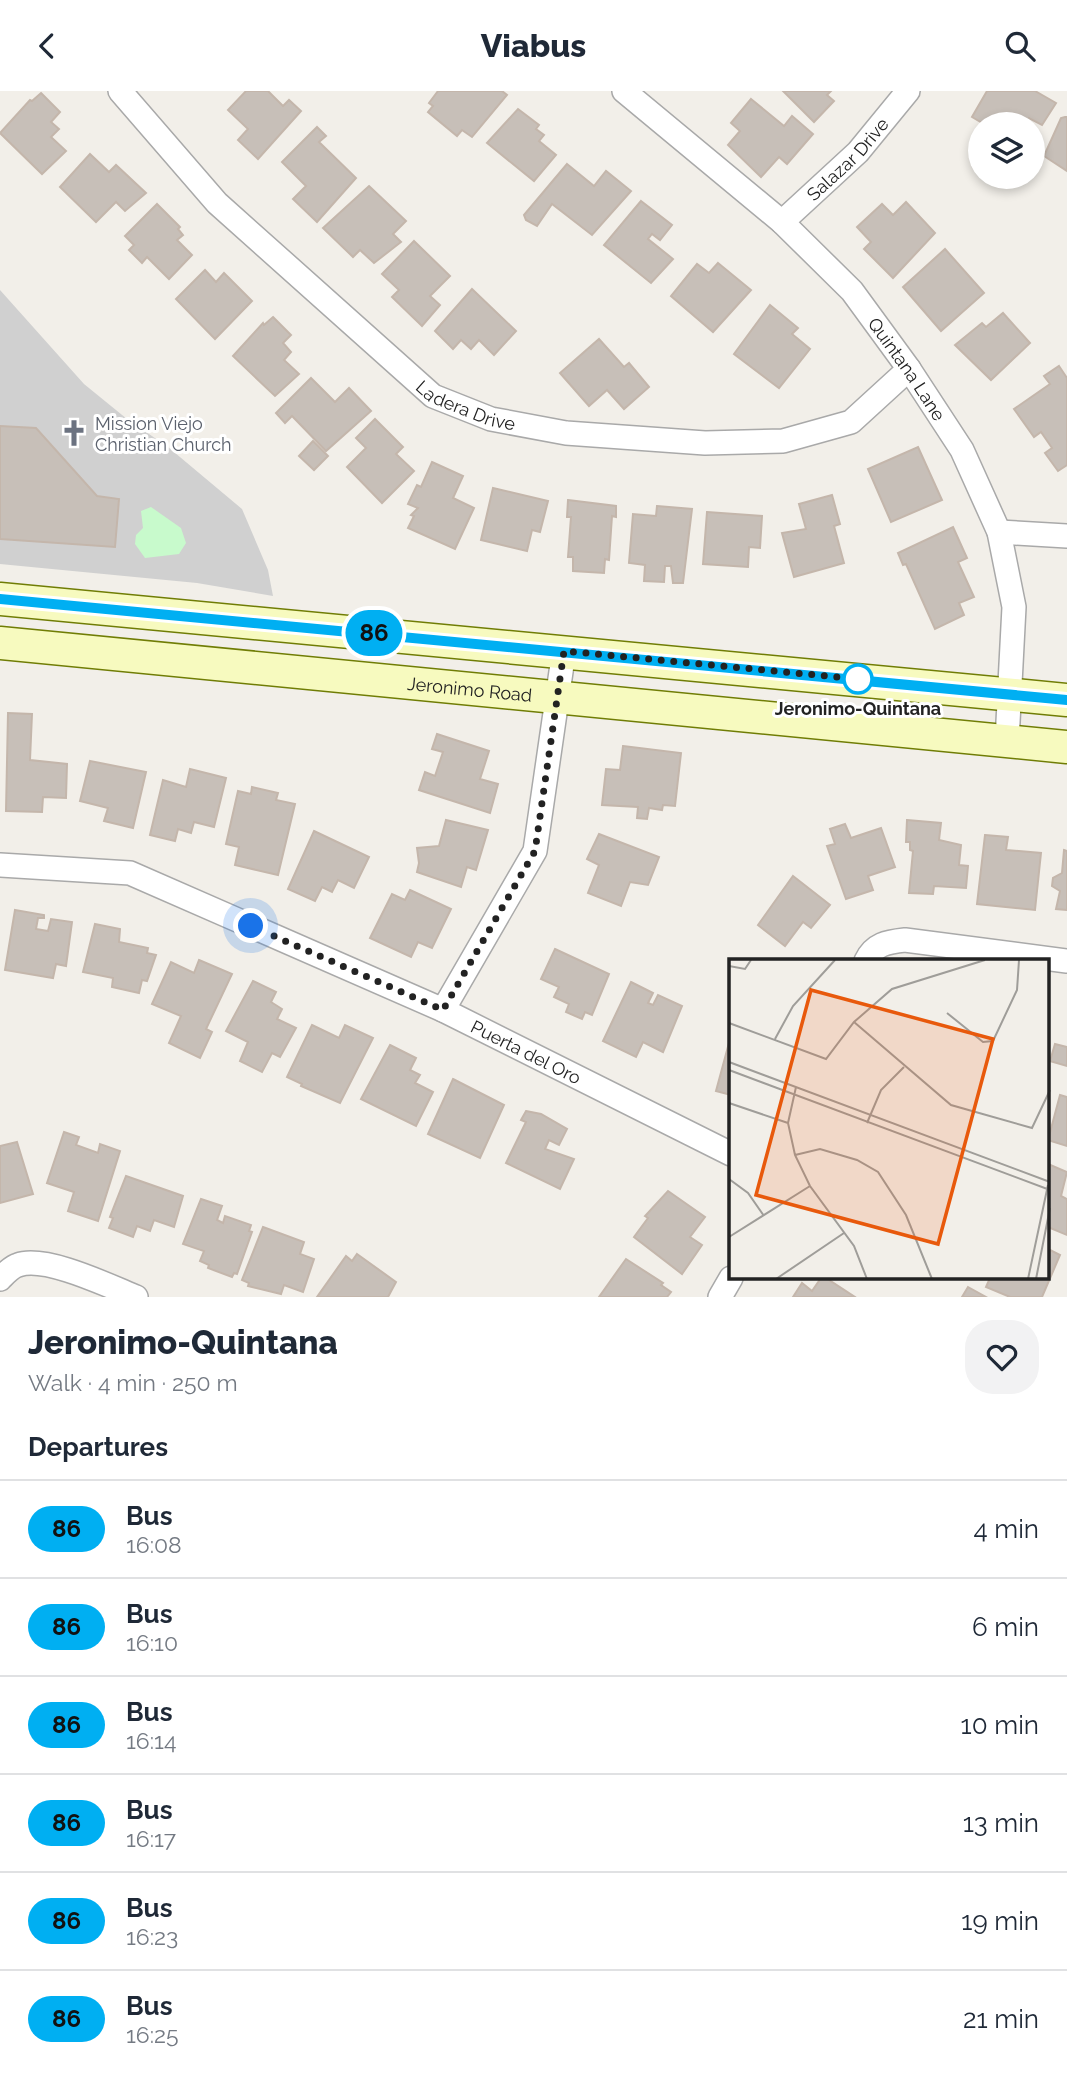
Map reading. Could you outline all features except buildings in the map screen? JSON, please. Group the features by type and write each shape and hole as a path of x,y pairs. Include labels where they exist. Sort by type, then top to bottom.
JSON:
{"main road":[{"path":"0,599 1067,700"},
{"name":"Jeronimo Road","path":"0,643 1067,747"}],"street":[{"name":"Ladera Drive","path":"120,91 217,203 433,396 491,419 566,433 705,443 783,441 851,422 909,369"},
{"name":"Quintana Lane","path":"624,91 782,222 852,291 909,369 962,450 999,532 1014,607 1007,741"},
{"name":"Salazar Drive","path":"782,222 858,152 908,91"},
{"path":"999,532 1067,536"},
{"path":"443,1010 535,851 564,651"},
{"name":"Puerta del Oro","path":"0,865 130,873 443,1010 729,1153"},
{"path":"867,959 870,952 884,942 905,940 1067,961"},
{"path":"0,1279 16,1265 31,1263 94,1280 136,1297"},
{"path":"720,1297 730,1279"}],"shaded area":[{"name":"Mission Viejo Christian Church","path":"0,290 84,384 127,419 168,447 242,509 268,570 273,596 197,583 0,564"}],"green space":[{"path":"151,507 181,528 186,543 179,554 145,558 135,544 136,535 143,528 141,511"}],"bus line":[{"name":"86","path":"0,599 1067,700"}],"place":[{"name":"Mission Viejo Christian Church","path":"74,433"},
{"name":"Jeronimo-Quintana","path":"858,679"}],"route":[{"path":"251,926 443,1010 535,851 564,651 858,679"}]}
